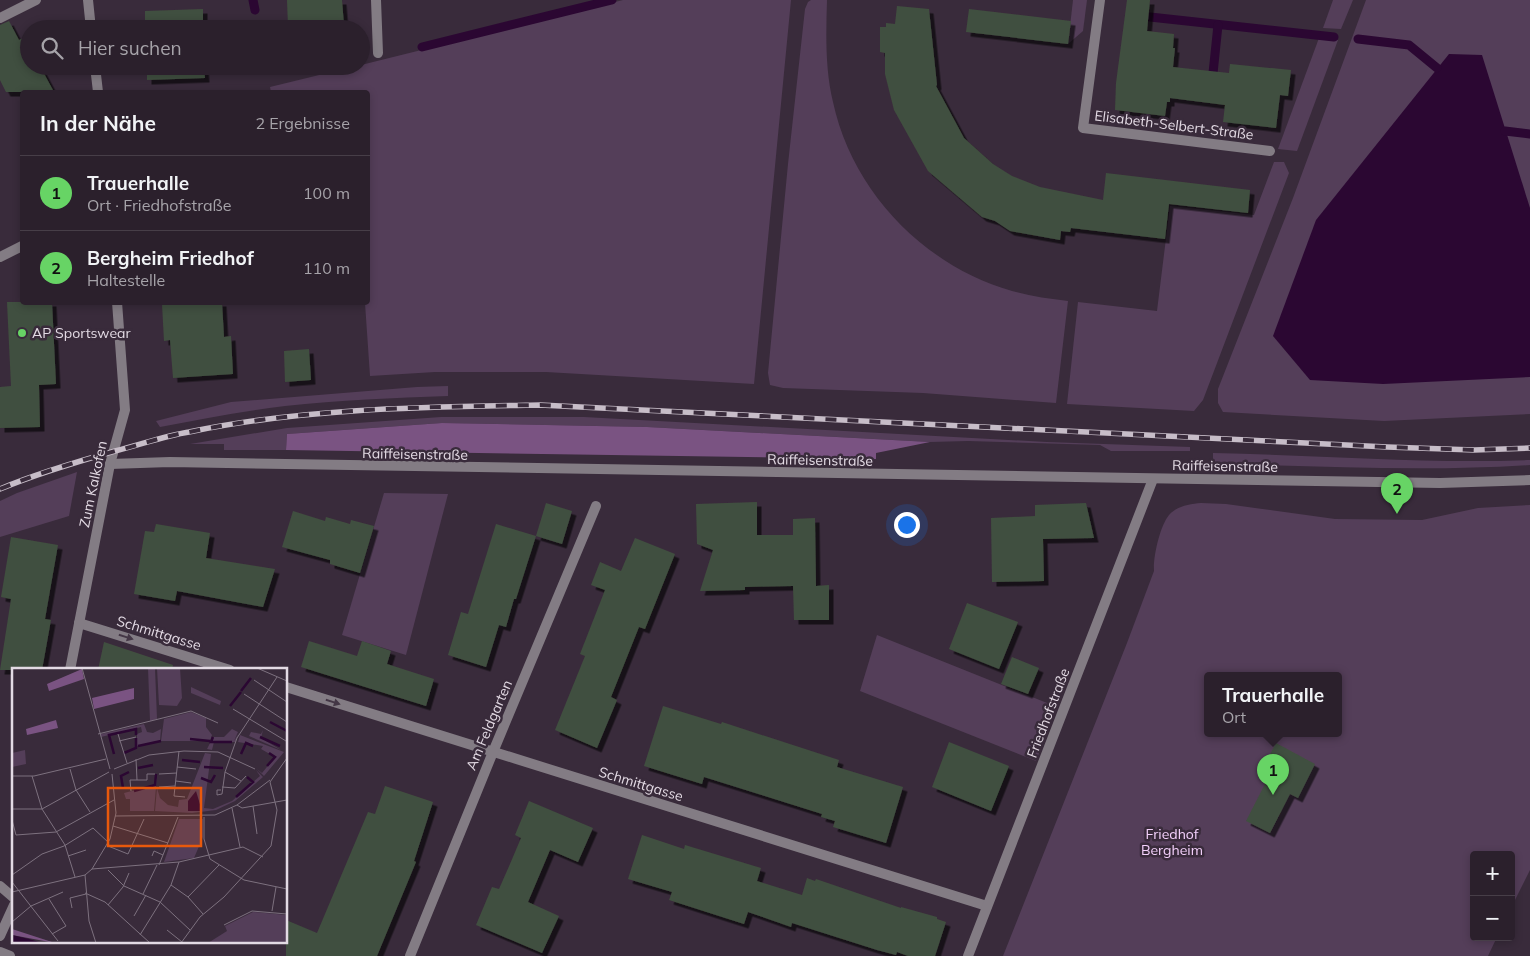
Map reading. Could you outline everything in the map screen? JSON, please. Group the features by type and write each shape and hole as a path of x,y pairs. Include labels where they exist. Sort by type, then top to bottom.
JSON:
{"street":[{"path":"0,18 36,0"},
{"path":"88,0 90,20"},
{"path":"376,0 378,53"},
{"name":"Elisabeth-Selbert-Straße","path":"1100,0 1083,128 1270,151"},
{"path":"96,75 98,90"},
{"path":"0,257 20,247"},
{"name":"Zum Kalkofen","path":"70,668 110,464 125,410 117,305"},
{"name":"Raiffeisenstraße","path":"110,464 170,462 1440,483 1530,480"},
{"name":"Friedhofstraße","path":"968,956 1153,479"},
{"name":"Am Feldgarten","path":"410,956 596,506"},
{"name":"Schmittgasse","path":"79,623 224,668"},
{"name":"Schmittgasse","path":"288,688 987,906"},
{"path":"0,886 12,896"},
{"path":"0,936 12,909"},
{"path":"0,952 10,956"}],"green space":[{"path":"623,0 791,0 754,384 546,372 435,372 370,376 365,305 370,305 370,90 271,90 270,87 319,75 370,75 370,63"},
{"path":"811,0 827,0 826,39 830,90 843,135 857,166 875,194 897,220 922,244 950,263 980,279 1019,293 1068,301 1056,403 923,393 783,388 770,385 768,373 788,164 805,9"},
{"path":"1073,0 1087,0 1083,31 1068,44"},
{"path":"1333,0 1353,0 1341,29 1323,28"},
{"path":"1366,0 1530,0 1530,414 1384,421 1223,412 1218,403 1218,389 1293,198"},
{"path":"1319,38 1338,40 1297,151 1278,149"},
{"path":"1274,162 1284,162 1289,173 1203,400 1194,411 1067,404 1078,302 1157,311 1170,206 1254,215"},
{"path":"448,386 448,396 285,406 160,427 156,421 231,402"},
{"path":"441,417 584,417 1047,442 1190,447 1190,451 1111,451 1100,445 968,441 930,442 647,427 442,423 287,434 286,450 224,450 224,444 190,444 287,428"},
{"path":"1213,453 1451,461 1530,460 1530,465 1411,468 1213,464"},
{"path":"77,472 69,516 0,537 0,501"},
{"path":"384,493 448,494 406,655 342,635"},
{"name":"Friedhof Bergheim","path":"1201,503 1226,504 1335,519 1422,520 1478,508 1530,505 1530,870 1515,900 1515,851 1470,851 1470,941 1495,941 1488,956 1003,956 1154,571 1156,550 1163,526 1169,515 1176,509"},
{"path":"877,635 1057,707 1036,761 860,691"}],"shaded area":[{"path":"1449,54 1482,55 1530,208 1530,377 1383,384 1310,380 1273,336 1316,220"},
{"path":"442,423 647,427 930,442 876,453 876,459 286,450 287,434"}],"building":[{"path":"287,0 342,0 344,20 288,20"},
{"path":"1127,0 1150,0 1147,31 1174,34 1173,67 1229,73 1230,64 1291,70 1288,96 1280,95 1276,128 1223,122 1225,105 1170,98 1170,102 1167,102 1165,116 1115,110 1116,83"},
{"path":"897,6 929,9 936,86 964,138 993,164 1012,176 1040,187 1103,200 1106,173 1250,190 1248,213 1169,204 1165,239 1071,228 1070,232 1061,231 1060,240 1010,231 995,221 982,217 928,171 894,110 885,74 885,53 880,52 880,27 886,27 886,23 895,24"},
{"path":"203,9 203,20 145,20 145,11"},
{"path":"969,9 1071,21 1068,44 966,32"},
{"path":"9,21 20,40 20,75 45,75 53,90 6,92 0,80 0,25"},
{"path":"147,75 205,75 205,78 147,80"},
{"path":"7,302 20,302 20,305 52,305 56,384 39,385 40,427 0,428 0,387 11,386"},
{"path":"162,305 222,305 224,337 231,336 233,374 173,378 170,340 164,341"},
{"path":"309,349 311,380 285,382 284,351"},
{"path":"757,502 757,535 793,535 793,519 815,518 816,586 829,585 829,620 794,620 793,586 745,587 745,590 700,591 713,550 697,544 696,504"},
{"path":"546,503 572,511 562,544 536,536"},
{"path":"1086,503 1094,538 1043,539 1044,581 992,582 991,518 1035,516 1035,505"},
{"path":"293,511 325,521 326,517 350,524 351,520 374,526 360,573 330,564 330,560 282,547"},
{"path":"156,524 210,533 206,558 275,569 263,607 177,591 175,601 134,594 145,531 154,532"},
{"path":"496,524 536,536 506,627 499,625 486,667 448,655 461,612 468,614"},
{"path":"11,537 58,545 45,619 51,620 42,668 0,670 11,599 1,597"},
{"path":"635,538 675,554 645,629 639,627 611,697 617,700 597,748 555,730 585,656 580,654 605,590 591,585 600,562 621,571"},
{"path":"967,603 1018,622 999,669 949,649"},
{"path":"309,641 357,656 362,641 391,651 387,664 434,679 426,706 301,667"},
{"path":"104,642 173,665 172,668 98,668"},
{"path":"1012,657 1039,668 1028,694 1001,684"},
{"path":"663,706 721,724 722,722 839,760 837,767 903,787 886,843 833,827 835,821 821,817 822,814 704,777 702,784 644,766"},
{"path":"949,742 1009,766 991,811 932,787"},
{"path":"1276,743 1315,764 1298,798 1290,794 1270,833 1246,821 1266,782 1258,777"},
{"path":"385,786 433,802 414,861 416,862 377,956 286,956 288,921 317,933 368,812 375,814"},
{"path":"529,801 593,828 578,862 550,850 528,902 559,916 542,953 476,925 492,887 499,889 510,864 521,838 515,835"},
{"path":"642,835 684,849 685,845 761,868 757,881 802,895 807,878 815,881 816,879 901,908 937,917 937,919 946,922 935,956 908,956 897,952 896,955 792,923 791,927 748,912 744,924 669,900 672,892 628,879"}],"waterway":[{"path":"253,0 255,10"},
{"path":"422,47 612,0"},
{"path":"1150,17 1334,37"},
{"path":"1212,83 1218,25"},
{"path":"1358,39 1409,45 1437,68"},
{"path":"1505,131 1530,134"}],"railway":[{"path":"0,489 71,464 170,436 276,418 320,413 408,408 540,405 1387,447 1474,450 1530,448"}],"place":[{"name":"AP Sportswear","path":"22,333"},
{"name":"Bergheim Friedhof","path":"1397,514"},
{"name":"Trauerhalle","path":"1273,795"}]}
